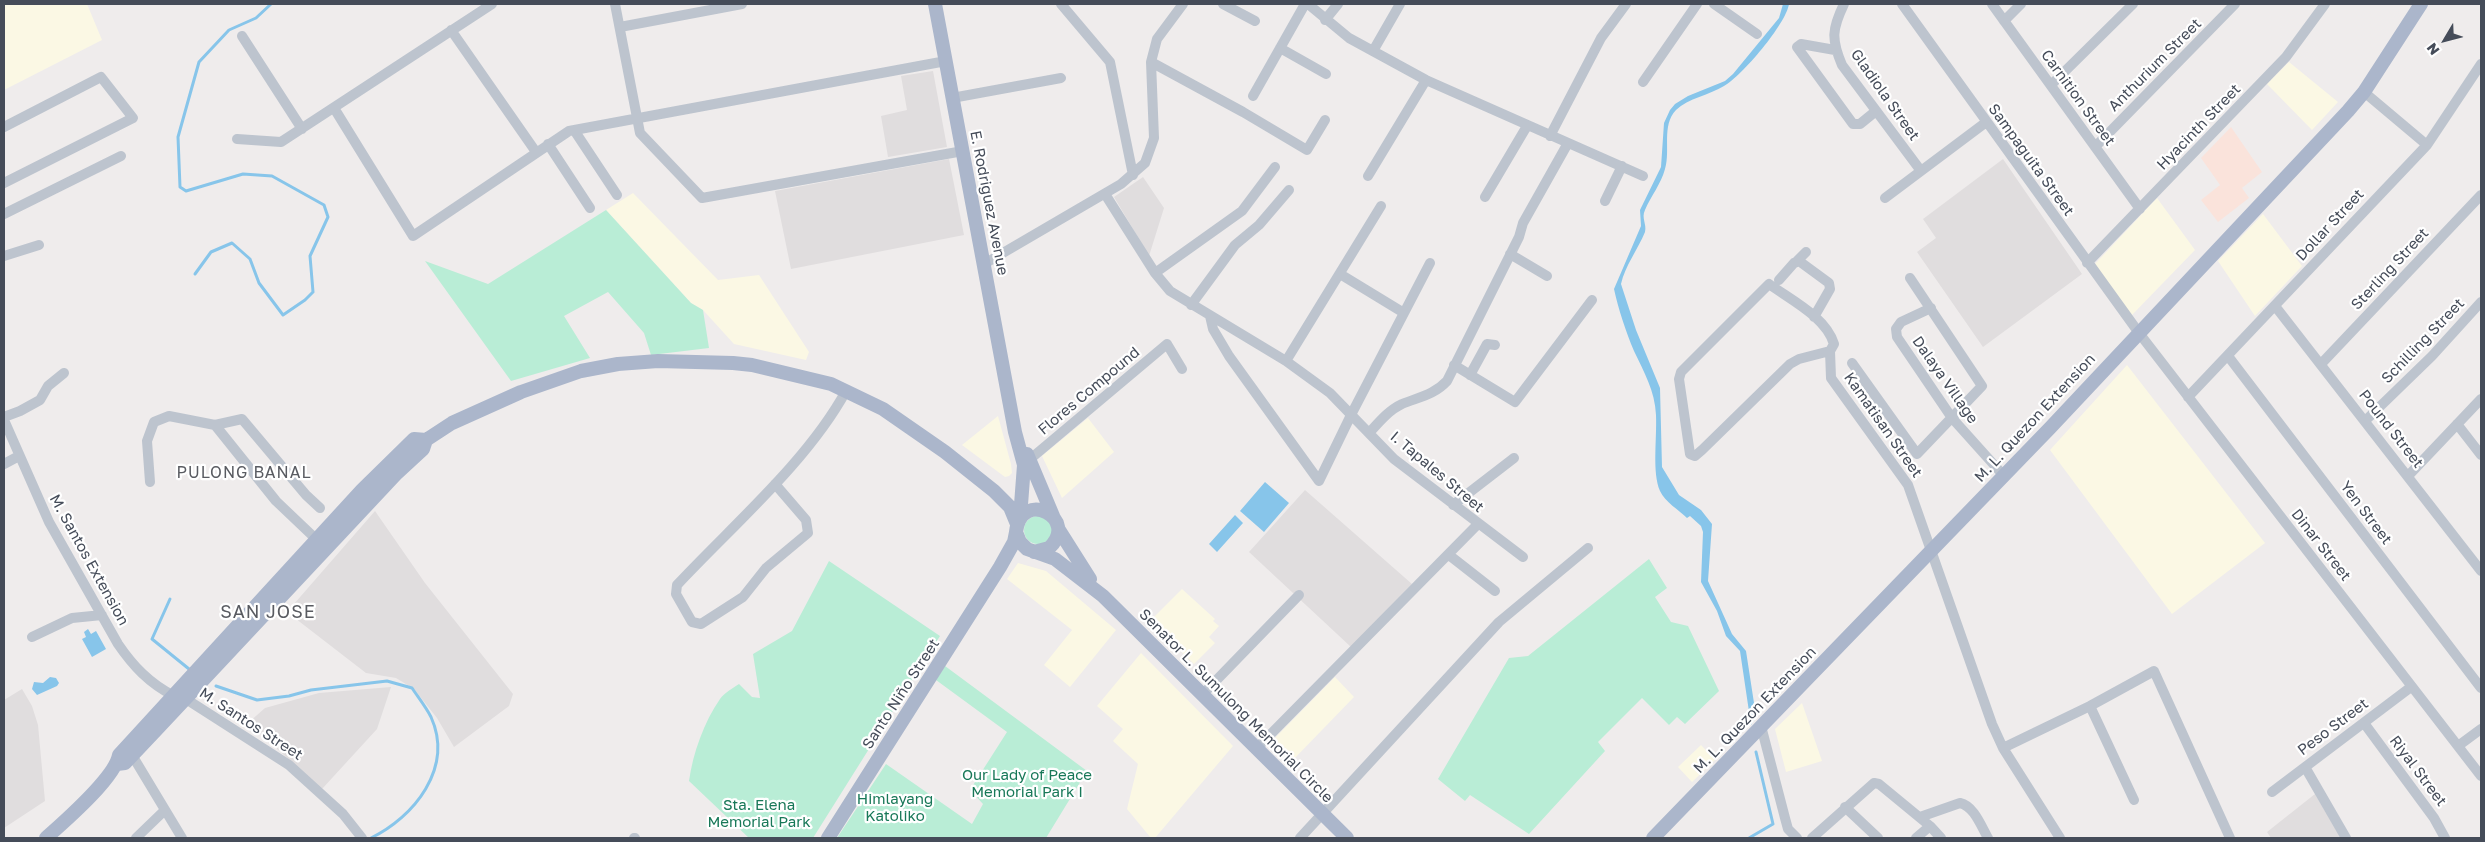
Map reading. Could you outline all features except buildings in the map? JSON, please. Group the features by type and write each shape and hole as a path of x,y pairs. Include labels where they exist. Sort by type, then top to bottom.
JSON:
{"main road":[{"name":"E. Rodriguez Avenue","path":"935,4 1011,409 1024,465 1018,525"},
{"name":"M. L. Quezon Extension","path":"1653,838 2004,476 2364,92 2421,4"},
{"path":"117,764 125,763 317,540 362,490 414,439 426,440 452,423 521,392 581,371 618,364 676,361 744,364 830,384 883,409 971,472 1020,501 1053,516 1059,530 1056,540 1050,548 1033,551 1023,546 1018,525 1006,502 971,472"},
{"name":"E. Rodriguez Avenue","path":"1011,409 1029,460 1053,516"},
{"path":"46,838 85,801 117,764 119,755 180,697 423,449 426,440"},
{"path":"1018,525 1036,509"},
{"name":"Santo Niño Street","path":"828,838 1000,567 1014,542 1018,525"},
{"name":"Senator L. Sumulong Memorial Circle","path":"1059,530 1074,557 1103,596"},
{"name":"Santo Niño Street","path":"1000,567 1018,555 1033,551"},
{"name":"Senator L. Sumulong Memorial Circle","path":"1033,551 1064,564 1103,596 1347,838"}],"street":[{"path":"237,139 277,142 334,108 492,4"},
{"path":"615,4 640,133 702,198 963,150"},
{"path":"620,27 689,9 742,4"},
{"path":"1061,4 1110,62 1134,175"},
{"path":"984,264 1105,194 1134,175 1145,163 1154,138 1151,62 1157,39 1183,4"},
{"path":"1223,4 1255,21"},
{"path":"1253,96 1307,4 1349,38 1426,80 1643,176"},
{"path":"1325,20 1338,4"},
{"path":"1373,51 1400,4"},
{"path":"1550,136 1601,38 1626,4"},
{"path":"1643,82 1697,4"},
{"path":"1714,4 1757,34"},
{"name":"Gladiola Street","path":"1844,4 1834,26 1836,50 1842,65 1921,171"},
{"name":"Sampaguita Street","path":"1902,4 1985,122 2139,333"},
{"name":"Carnition Street","path":"1992,4 2140,209"},
{"path":"2004,21 2021,4"},
{"path":"2051,85 2133,4"},
{"name":"Anthurium Street","path":"2095,147 2234,4"},
{"name":"Hyacinth Street","path":"2087,263 2286,57 2324,4"},
{"path":"451,30 536,152"},
{"path":"242,36 302,128"},
{"path":"1836,50 1801,44 1797,47 1853,124 1860,124 1876,112"},
{"path":"1280,48 1326,74"},
{"path":"334,108 413,236 548,144 574,130 946,61"},
{"path":"1151,62 1243,112 1307,150 1325,120"},
{"name":"Dollar Street","path":"2188,397 2426,145 2481,64"},
{"path":"4,127 101,77 133,118 4,183"},
{"path":"952,98 1061,78"},
{"path":"1368,176 1426,80"},
{"path":"2364,92 2426,145"},
{"path":"1885,198 1985,122"},
{"path":"1485,196 1527,126"},
{"path":"574,130 617,195"},
{"path":"548,144 590,208"},
{"path":"1370,432 1388,413 1402,404 1439,390 1447,381 1523,224 1568,144"},
{"path":"4,214 121,156"},
{"path":"1605,201 1622,166"},
{"path":"1155,273 1242,211 1275,167"},
{"path":"1192,305 1235,245 1259,225 1289,190"},
{"name":"I. Tapales Street","path":"1105,194 1155,273 1170,292 1286,361 1330,393 1352,413 1394,459 1478,524 1256,749"},
{"name":"Sterling Street","path":"2321,364 2481,195"},
{"path":"1286,361 1381,206"},
{"path":"4,256 39,245"},
{"path":"1806,252 1681,372 1679,379 1690,454 1694,456 1702,450 1790,364 1799,359 1830,351"},
{"path":"1510,254 1547,276"},
{"path":"1797,261 1802,262 1830,286 1814,317"},
{"path":"1210,316 1213,329 1229,356 1319,481 1430,263"},
{"path":"1340,274 1404,313"},
{"path":"1852,363 1916,454 1982,386 1910,278"},
{"name":"Kamatisan Street","path":"1774,282 1814,317 1831,335 1834,344 1830,351 1831,378 1908,486 1992,724 2003,748 2060,838"},
{"path":"1454,366 1515,402 1592,300"},
{"name":"Schilling Street","path":"2365,421 2432,356 2481,302"},
{"name":"Pound Street","path":"2275,306 2481,571"},
{"name":"Dalaya Village","path":"1931,308 1902,322 1896,329 1897,337 1952,418 2004,476"},
{"name":"Dinar Street","path":"2139,333 2481,776"},
{"name":"Flores Compound","path":"1029,460 1168,344 1182,369"},
{"path":"1470,375 1487,344 1495,345"},
{"name":"Yen Street","path":"2228,356 2481,688"},
{"path":"4,418 40,400 48,386 64,373"},
{"path":"775,484 806,520 808,533 766,568 743,597 701,624 696,625 692,622 676,594 678,585 775,484 833,414 846,391"},
{"path":"2408,476 2481,399"},
{"path":"150,482 147,441 154,422 169,416 215,425 242,419 306,495 320,508"},
{"name":"M. Santos Extension","path":"4,418 49,522 131,663 155,686 180,697"},
{"path":"2457,424 2481,455"},
{"path":"215,425 276,500 317,540"},
{"path":"4,464 19,456"},
{"path":"1453,505 1514,458"},
{"path":"1478,524 1523,557"},
{"path":"1300,838 1499,622 1588,548"},
{"path":"1449,555 1495,591"},
{"path":"1202,695 1299,595"},
{"path":"32,637 66,620 102,614"},
{"path":"2003,748 2090,706 2154,671 2230,838"},
{"name":"Peso Street","path":"2272,792 2411,687"},
{"name":"M. Santos Street","path":"180,697 289,765 343,814 362,838"},
{"path":"2090,706 2134,800"},
{"name":"Riyal Street","path":"2364,723 2434,818 2445,838"},
{"path":"1761,726 1788,829 1797,838"},
{"path":"2458,746 2481,729"},
{"path":"132,755 182,838"},
{"path":"2305,767 2346,838"},
{"path":"1812,838 1874,783 1879,784 1920,817 1941,838"},
{"path":"1920,817 1960,803 1966,804 1988,838"},
{"path":"1845,807 1878,838"},
{"path":"136,838 166,810"},
{"path":"1916,838 1930,826"}],"shaded area":[{"path":"4,4 87,4 102,40 4,90"},
{"path":"2289,62 2338,102 2312,130 2267,84"},
{"path":"933,71 947,147 888,157 881,116 907,110 901,76"},
{"path":"2231,127 2262,172 2242,188 2249,198 2218,222 2201,200 2220,185 2201,158"},
{"path":"949,159 964,235 791,269 775,191"},
{"path":"2003,159 2082,274 1983,347 1917,252 1936,238 1923,219"},
{"path":"1143,177 1164,208 1149,256 1114,197"},
{"path":"633,193 718,280 759,275 809,352 806,360 734,344 703,310 691,303 606,210"},
{"path":"2157,198 2195,250 2131,316 2094,265"},
{"path":"2263,214 2302,266 2255,316 2218,261"},
{"path":"2127,365 2265,543 2172,614 2050,450"},
{"path":"998,416 1011,464 1012,473 1005,477 962,445"},
{"path":"1088,418 1114,452 1062,498 1042,456"},
{"path":"1305,490 1412,584 1351,647 1249,552"},
{"path":"375,511 425,583 513,694 509,706 454,747 437,718 414,689 396,678 366,673 287,612"},
{"path":"1018,563 1046,571 1116,630 1070,687 1044,665 1072,630 1007,579"},
{"path":"1182,589 1215,619 1213,621 1219,626 1209,637 1215,643 1194,664 1150,621"},
{"path":"1141,653 1233,746 1155,838 1151,838 1127,809 1138,764 1113,741 1123,729 1097,706"},
{"path":"1335,677 1354,697 1292,761 1272,741"},
{"path":"391,687 377,729 322,789 248,723 265,708 319,693"},
{"path":"22,689 32,706 38,725 45,801 4,828 4,700"},
{"path":"1802,703 1822,761 1786,772 1775,729"},
{"path":"1701,745 1715,760 1692,782 1678,767"},
{"path":"2315,794 2341,838 2271,838 2267,832"}],"green space":[{"path":"606,210 691,303 703,310 709,348 651,355 644,333 608,292 564,316 590,358 511,381 425,261 488,284"},
{"path":"1038,516 1048,520 1052,530 1048,540 1038,544 1028,540 1024,530 1028,520"},
{"path":"1649,559 1667,588 1655,597 1671,622 1688,626 1719,691 1685,724 1677,717 1669,725 1642,698 1598,742 1605,751 1529,834 1470,795 1465,801 1438,779 1509,658 1528,656"},
{"name":"Sta. Elena Memorial Park","path":"829,561 940,636 813,838 749,838 689,781 696,749 709,718 720,699 726,693 739,684 752,697 760,698 753,654 792,631"},
{"name":"Our Lady of Peace Memorial Park I","path":"945,666 1087,771 1046,838 837,838 886,764 972,824 983,804 970,790 1007,732 936,680"}],"water":[{"path":"1783,4 1789,4 1780,24 1762,49 1741,72 1724,86 1681,106 1671,116 1665,169 1645,210 1645,232 1625,271 1621,284 1636,330 1660,388 1662,467 1679,495 1701,510 1712,524 1708,581 1732,634 1746,651 1756,716 1751,725 1740,651 1726,636 1717,611 1701,582 1703,532 1701,526 1690,516 1687,518 1660,491 1655,465 1656,415 1654,398 1628,336 1614,289 1641,226 1640,210 1661,167 1664,123 1670,110 1675,104 1688,96 1725,81 1733,74 1779,18"},
{"path":"1265,482 1289,503 1264,532 1240,511"},
{"path":"1235,515 1243,523 1217,552 1209,544"},
{"path":"88,629 91,634 96,631 106,649 92,657 82,639 86,637 84,632"},
{"path":"50,677 56,678 59,683 57,686 37,695 32,689 34,682 43,683"}],"waterway":[{"path":"195,274 211,252 232,243 250,259 259,283 283,315 313,292 310,256 328,217 324,205 272,176 243,174 186,191 180,187 178,137 199,62 229,30 256,18 271,4"},
{"path":"170,599 152,639 189,669"},
{"path":"216,686 257,700 289,696 311,690 387,681 412,688 431,717 437,736 437,754 433,772 426,789 415,804 387,829 371,838"},
{"path":"1749,838 1773,824 1756,752"}],"district":[{"name":"PULONG BANAL","path":"244,473"},
{"name":"SAN JOSE","path":"268,612"}],"park label":[{"name":"Himlayang Katoliko","path":"895,808"}]}
